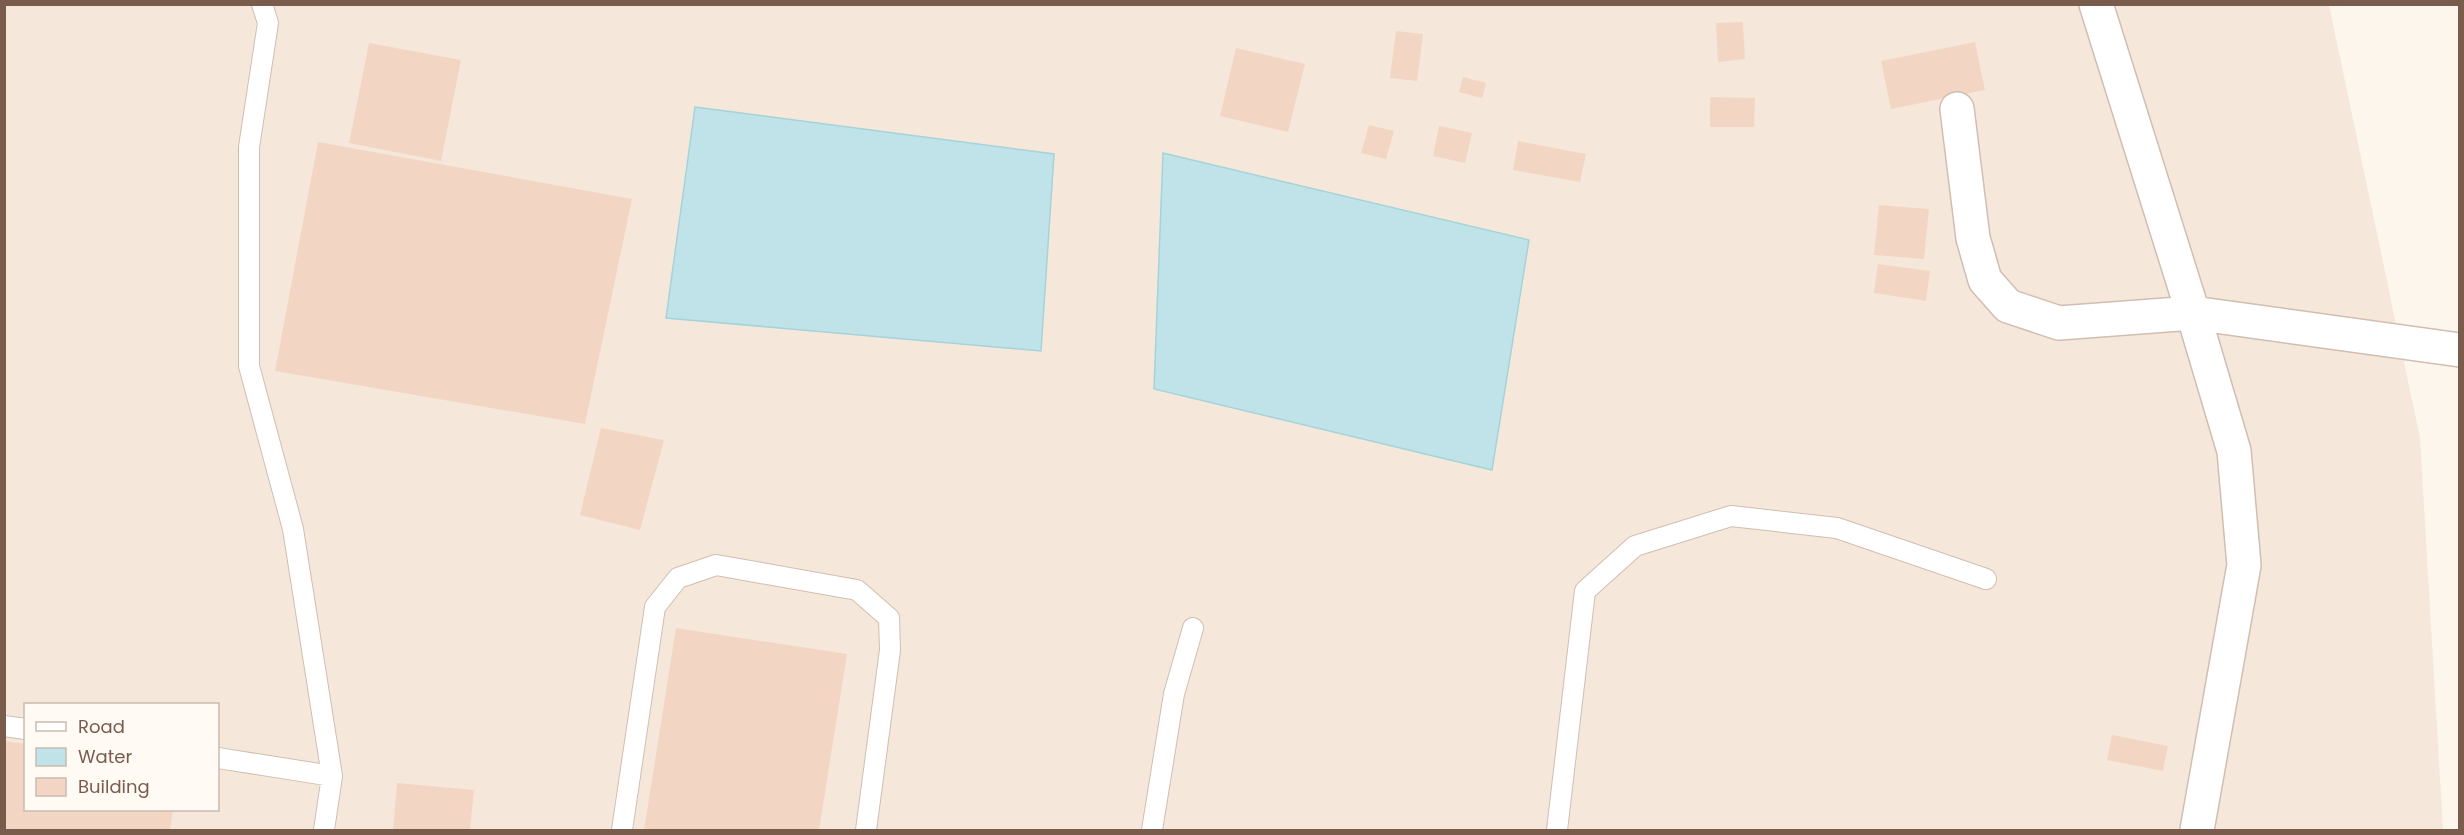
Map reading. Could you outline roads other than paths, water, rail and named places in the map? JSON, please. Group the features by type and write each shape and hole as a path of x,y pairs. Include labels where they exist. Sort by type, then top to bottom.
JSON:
{"street":[{"path":"2096,4 2234,451 2244,565 2197,831"},
{"path":"1957,110 1973,238 1985,280 2008,306 2060,323 2193,314 2460,350"}],"lane":[{"path":"262,4 268,23 249,147 249,366 293,529 332,776 324,831"},
{"path":"1557,831 1585,591 1635,546 1731,516 1837,528 1986,579"},
{"path":"622,831 655,607 678,578 717,565 857,590 889,618 890,650 866,831"},
{"path":"1152,831 1174,694 1193,628"},
{"path":"4,726 24,729"},
{"path":"219,758 332,776"}],"water":[{"path":"695,107 1054,154 1041,351 666,318"},
{"path":"1163,153 1529,240 1492,470 1154,389"}]}
